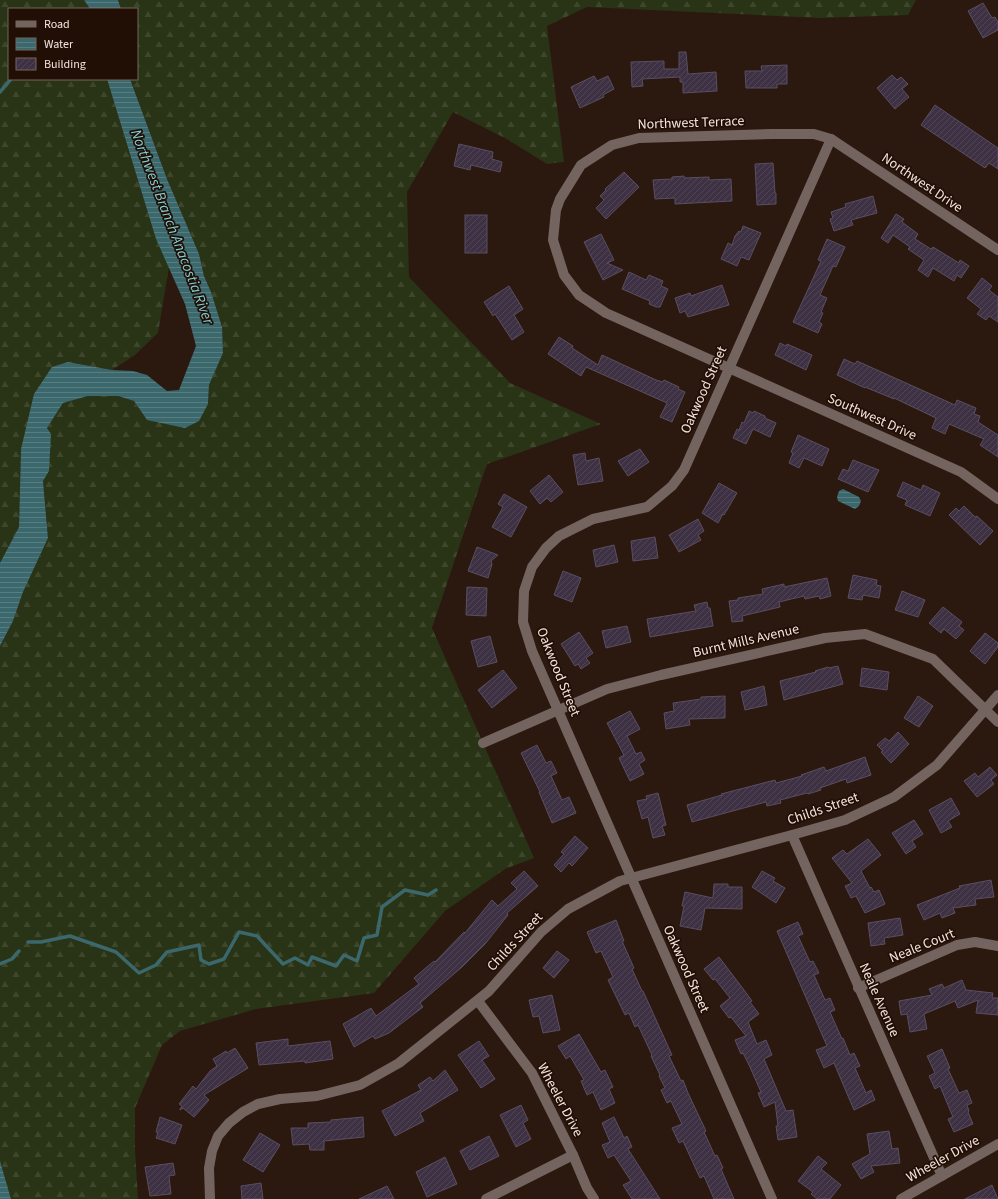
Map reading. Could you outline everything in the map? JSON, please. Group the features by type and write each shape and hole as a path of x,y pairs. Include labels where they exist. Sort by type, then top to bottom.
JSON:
{"street":[{"name":"Northwest Terrace","path":"729,369 606,313 579,295 564,275 553,240 556,210 560,199 581,166 612,145 639,138 814,134 831,139"},
{"name":"Northwest Drive","path":"831,139 998,250"},
{"name":"Oakwood Street","path":"772,1199 532,651 523,622 524,591 532,567 546,548 559,536 593,519 647,507 672,486 684,470 831,139"},
{"name":"Southwest Drive","path":"729,369 961,472 998,499"},
{"name":"Burnt Mills Avenue","path":"483,743 607,689 661,675 825,638 865,634 932,660 998,722"},
{"name":"Childs Street","path":"210,1199 209,1168 212,1151 218,1136 229,1123 243,1112 258,1104 280,1099 317,1096 360,1085 400,1063 489,991 541,932 568,909 620,881 792,836 845,820 894,797 937,765 998,695"},
{"name":"Neale Avenue","path":"792,836 942,1176"},
{"name":"Neale Court","path":"858,988 957,945 975,942 998,946"},
{"name":"Wheeler Drive","path":"478,1001 532,1073 587,1188 594,1199"},
{"name":"Wheeler Drive","path":"901,1199 998,1144"},
{"path":"486,1199 573,1156"}],"green space":[{"path":"0,0 84,0 89,8 8,8 8,80 107,80 156,239 169,267 158,333 135,355 112,370 68,362 21,449 19,527 0,563"},
{"path":"118,0 916,0 908,15 820,18 587,7 547,26 564,162 547,164 505,138 453,112 407,192 409,277 510,383 601,424 487,464 432,628 534,858 505,869 445,911 374,993 256,1009 180,1031 162,1045 135,1108 135,1150 138,1199 11,1199 0,1161 0,646 13,621 23,592 48,538 43,481 49,471 47,428 63,403 88,396 118,396 134,401 147,420 208,405 209,385 223,353 211,292 204,276 199,254 167,179 130,80 138,80 138,8 121,8"}],"water":[{"path":"84,0 118,0 121,8 89,8"},
{"name":"Northwest Branch Anacostia River","path":"107,80 130,80 167,179 199,254 204,276 211,292 222,327 223,353 209,385 208,404 199,421 185,428 147,420 134,401 118,396 88,396 63,403 47,428 51,434 49,471 43,481 48,538 23,592 13,621 0,646 0,563 19,527 21,449 34,394 52,367 68,362 112,370 133,371 147,375 167,391 179,390 196,346 185,304 156,239"},
{"path":"843,489 859,497 861,501 859,506 855,509 838,501 837,497 839,491"},
{"path":"0,1161 11,1199 0,1199"}],"building":[{"path":"983,3 992,18 995,17 998,22 998,30 983,38 968,11"},
{"path":"679,52 686,52 688,74 716,72 717,91 683,93 683,82 680,82 680,77 642,79 643,86 632,87 631,62 664,61 664,69 679,69"},
{"path":"787,65 787,84 777,84 777,88 746,88 745,71 762,71 761,66"},
{"path":"892,75 897,80 901,77 908,84 902,89 909,97 895,109 877,88"},
{"path":"594,76 597,81 608,76 614,89 603,95 604,97 580,108 571,87"},
{"path":"935,105 998,148 998,169 989,163 985,168 921,125"},
{"path":"459,144 493,152 492,159 502,162 500,172 471,165 470,170 454,166"},
{"path":"773,163 776,204 757,205 755,164"},
{"path":"624,172 639,187 606,219 596,208 604,200 600,196 606,190 605,189"},
{"path":"684,176 684,178 709,177 709,180 731,179 732,201 675,204 675,198 655,199 653,180 672,179 672,177"},
{"path":"873,196 877,213 851,220 853,225 834,231 830,219 833,218 831,212 846,207 845,204"},
{"path":"896,214 904,219 902,222 918,234 915,239 931,249 933,247 959,263 960,260 969,266 961,278 957,275 954,281 933,268 928,277 918,270 924,260 908,249 910,247 893,235 888,243 881,238"},
{"path":"465,215 487,215 487,253 465,253"},
{"path":"743,226 761,233 749,260 741,257 737,266 721,259 728,243 732,245 735,236 739,231 741,232"},
{"path":"601,234 614,260 607,263 623,270 603,280 584,242"},
{"path":"827,239 845,247 836,267 833,266 820,295 827,298 821,312 823,313 819,322 822,324 818,333 793,322 821,261 818,260"},
{"path":"629,272 646,280 649,275 663,281 661,286 668,289 660,307 649,304 650,301 622,289"},
{"path":"982,278 992,286 989,290 998,297 998,322 989,316 986,320 977,314 981,309 967,298"},
{"path":"722,285 729,305 688,317 685,311 680,313 675,298 690,293 691,296"},
{"path":"509,286 523,309 514,315 524,332 512,340 495,314 493,316 484,302"},
{"path":"559,337 573,346 572,348 598,365 602,355 656,380 663,382 664,380 679,387 678,389 685,392 672,422 660,417 667,403 586,367 581,376 548,354"},
{"path":"780,343 786,346 787,344 812,355 806,370 775,355"},
{"path":"844,359 855,364 857,361 955,405 957,400 976,408 974,414 980,416 978,422 998,435 998,457 980,445 984,439 949,424 945,434 932,428 936,418 894,398 865,388 837,375"},
{"path":"749,411 753,413 754,411 776,423 770,437 753,429 746,444 733,438 737,429 739,430 742,422 744,423"},
{"path":"798,435 829,449 822,466 804,458 799,468 789,463 793,453 791,452"},
{"path":"640,449 649,462 628,476 618,461"},
{"path":"585,453 586,461 599,458 603,481 578,485 573,455"},
{"path":"853,460 879,470 868,492 838,479 843,469 848,471"},
{"path":"549,475 563,492 551,502 547,498 540,504 530,491"},
{"path":"903,482 921,490 923,485 940,493 930,516 905,505 907,500 897,496"},
{"path":"719,483 737,493 718,523 702,513"},
{"path":"504,494 527,507 511,537 492,527 503,507 498,504"},
{"path":"964,506 993,531 980,545 949,515 956,508 959,511"},
{"path":"698,519 704,531 698,535 701,540 679,552 669,535"},
{"path":"655,537 658,558 633,561 631,541"},
{"path":"614,545 618,562 596,567 593,550"},
{"path":"477,547 498,555 491,561 492,564 488,578 468,571"},
{"path":"563,571 581,578 572,602 554,595"},
{"path":"853,575 877,580 876,585 881,586 879,598 863,595 862,600 848,598"},
{"path":"827,578 831,596 820,599 819,596 805,599 804,596 779,602 780,607 742,616 743,621 732,622 729,601 763,594 762,589 784,584 784,587"},
{"path":"467,587 487,588 486,616 466,615"},
{"path":"902,591 925,600 918,617 895,610"},
{"path":"707,602 708,608 710,608 713,626 650,637 647,619 696,611 694,605"},
{"path":"943,607 962,622 959,626 964,630 956,639 944,629 941,633 929,623"},
{"path":"627,626 631,642 606,648 602,631"},
{"path":"579,632 593,653 586,658 590,663 581,669 578,664 575,666 561,644"},
{"path":"985,633 998,643 998,647 985,664 970,651"},
{"path":"490,636 497,662 478,667 471,641"},
{"path":"838,666 843,684 784,700 780,681 816,672 815,671 828,667"},
{"path":"862,668 889,672 887,690 860,686"},
{"path":"503,670 517,688 492,708 478,690"},
{"path":"764,686 767,705 745,710 741,692"},
{"path":"725,696 725,718 689,719 690,725 666,729 664,713 674,711 673,703 701,699 701,697"},
{"path":"918,696 933,706 919,727 904,718"},
{"path":"630,711 640,729 627,736 636,754 641,752 645,760 639,764 644,774 630,781 619,758 624,755 607,723"},
{"path":"898,732 909,744 891,763 877,745 885,738 889,741"},
{"path":"537,745 546,763 551,761 557,773 551,776 562,800 569,797 576,813 552,823 540,792 521,753"},
{"path":"865,757 871,775 847,783 846,779 820,788 821,790 780,800 781,803 767,806 766,802 692,822 687,805 722,795 721,794 775,780 776,783 802,776 801,775 824,767 826,771"},
{"path":"990,767 997,775 991,780 994,784 977,797 964,781 975,773 978,777"},
{"path":"658,793 666,825 662,826 665,835 653,838 648,817 642,819 637,801 647,799 646,796"},
{"path":"951,798 960,814 948,821 952,827 941,833 929,810"},
{"path":"914,820 923,834 912,841 916,847 906,854 892,833"},
{"path":"575,836 588,848 572,866 569,863 561,872 554,865 564,854 561,852"},
{"path":"868,839 881,855 861,871 870,888 871,887 874,892 879,890 885,904 865,913 856,896 851,898 845,886 852,883 832,858 843,850 847,854"},
{"path":"524,871 538,886 507,913 508,915 485,944 462,967 420,1003 423,1007 389,1033 375,1039 373,1036 354,1047 343,1024 371,1008 376,1016 419,984 414,978 434,961 435,962 464,932 465,933 492,900 498,906 517,889 511,883"},
{"path":"762,871 775,878 773,881 785,888 776,903 752,887"},
{"path":"991,880 994,897 975,899 976,905 953,908 955,913 942,918 940,913 924,920 917,905 960,888 959,886"},
{"path":"714,884 728,884 728,887 742,887 742,909 705,908 701,930 680,926 685,892 713,898"},
{"path":"900,918 903,935 884,938 885,944 871,946 868,923"},
{"path":"616,920 624,941 622,941 634,968 632,969 672,1055 669,1056 681,1081 683,1080 706,1131 704,1132 715,1156 717,1155 723,1168 721,1169 734,1199 714,1199 704,1176 700,1178 683,1141 679,1143 672,1128 682,1124 671,1101 667,1103 661,1090 665,1088 651,1056 652,1055 638,1025 635,1027 629,1013 625,1015 608,980 613,977 601,951 596,953 587,932"},
{"path":"798,922 803,934 798,936 810,962 813,961 819,973 814,975 825,1000 830,998 835,1010 830,1012 850,1055 854,1053 860,1066 855,1068 866,1093 871,1090 875,1100 854,1110 834,1063 824,1068 816,1050 827,1046 777,931"},
{"path":"557,951 569,960 554,978 543,968"},
{"path":"719,957 752,1001 750,1002 759,1014 748,1022 757,1044 766,1040 772,1055 764,1059 786,1111 793,1110 797,1137 778,1140 775,1102 764,1107 758,1093 761,1092 743,1053 741,1054 735,1040 746,1036 720,1006 730,998 715,979 713,980 704,969"},
{"path":"962,980 966,990 993,993 992,998 998,998 998,1015 976,1013 978,1000 958,1008 955,1001 924,1014 927,1029 910,1032 907,1014 901,1015 899,1001 932,995 929,989 942,984 944,988"},
{"path":"552,995 560,1030 543,1033 539,1016 533,1017 529,1000"},
{"path":"579,1034 601,1072 605,1070 613,1087 609,1089 615,1103 601,1110 593,1092 587,1095 581,1081 584,1080 570,1056 566,1059 558,1046"},
{"path":"288,1039 288,1046 330,1041 333,1059 305,1063 305,1061 259,1065 256,1043"},
{"path":"479,1041 489,1056 482,1060 495,1079 481,1088 458,1055"},
{"path":"235,1048 248,1068 204,1095 209,1100 194,1117 183,1108 180,1110 182,1106 179,1104 193,1086 196,1089 210,1071 217,1066 213,1059 226,1051 227,1053"},
{"path":"942,1049 950,1068 948,1069 959,1093 967,1090 972,1103 967,1105 973,1124 954,1132 948,1119 953,1117 940,1086 935,1089 929,1076 935,1073 927,1056"},
{"path":"445,1070 458,1090 420,1113 424,1121 395,1136 382,1111 421,1090 418,1085 430,1077 433,1081"},
{"path":"521,1105 528,1120 523,1123 531,1139 516,1147 500,1115"},
{"path":"160,1117 182,1125 175,1144 156,1138"},
{"path":"363,1117 364,1137 324,1141 324,1150 310,1150 309,1144 293,1145 291,1128 308,1128 308,1123 331,1122 331,1120"},
{"path":"614,1117 624,1138 627,1136 632,1147 628,1149 660,1199 632,1199 623,1185 631,1181 614,1155 608,1158 602,1145 610,1142 602,1123"},
{"path":"889,1131 892,1149 898,1148 900,1163 871,1166 874,1172 861,1179 852,1164 870,1154 867,1134"},
{"path":"260,1133 280,1145 263,1172 243,1160"},
{"path":"489,1136 499,1156 470,1170 460,1151"},
{"path":"818,1156 827,1163 821,1169 841,1185 830,1199 817,1199 811,1194 813,1192 798,1181"},
{"path":"445,1157 457,1184 427,1197 416,1172"},
{"path":"173,1163 175,1175 169,1176 171,1194 150,1196 145,1167"},
{"path":"261,1183 263,1199 242,1199 241,1186"},
{"path":"992,1185 998,1199 965,1199"},
{"path":"387,1186 394,1199 359,1199"}],"waterway":[{"path":"0,92 10,80"},
{"path":"28,942 41,942 70,936 116,952 139,973 156,965 167,952 199,945 201,960 209,964 224,959 239,932 257,936 283,964 295,958 308,965 312,957 336,966 344,955 357,961 364,938 377,935 382,907 405,890 428,895 436,890"},
{"path":"0,964 12,959 19,951"}]}
